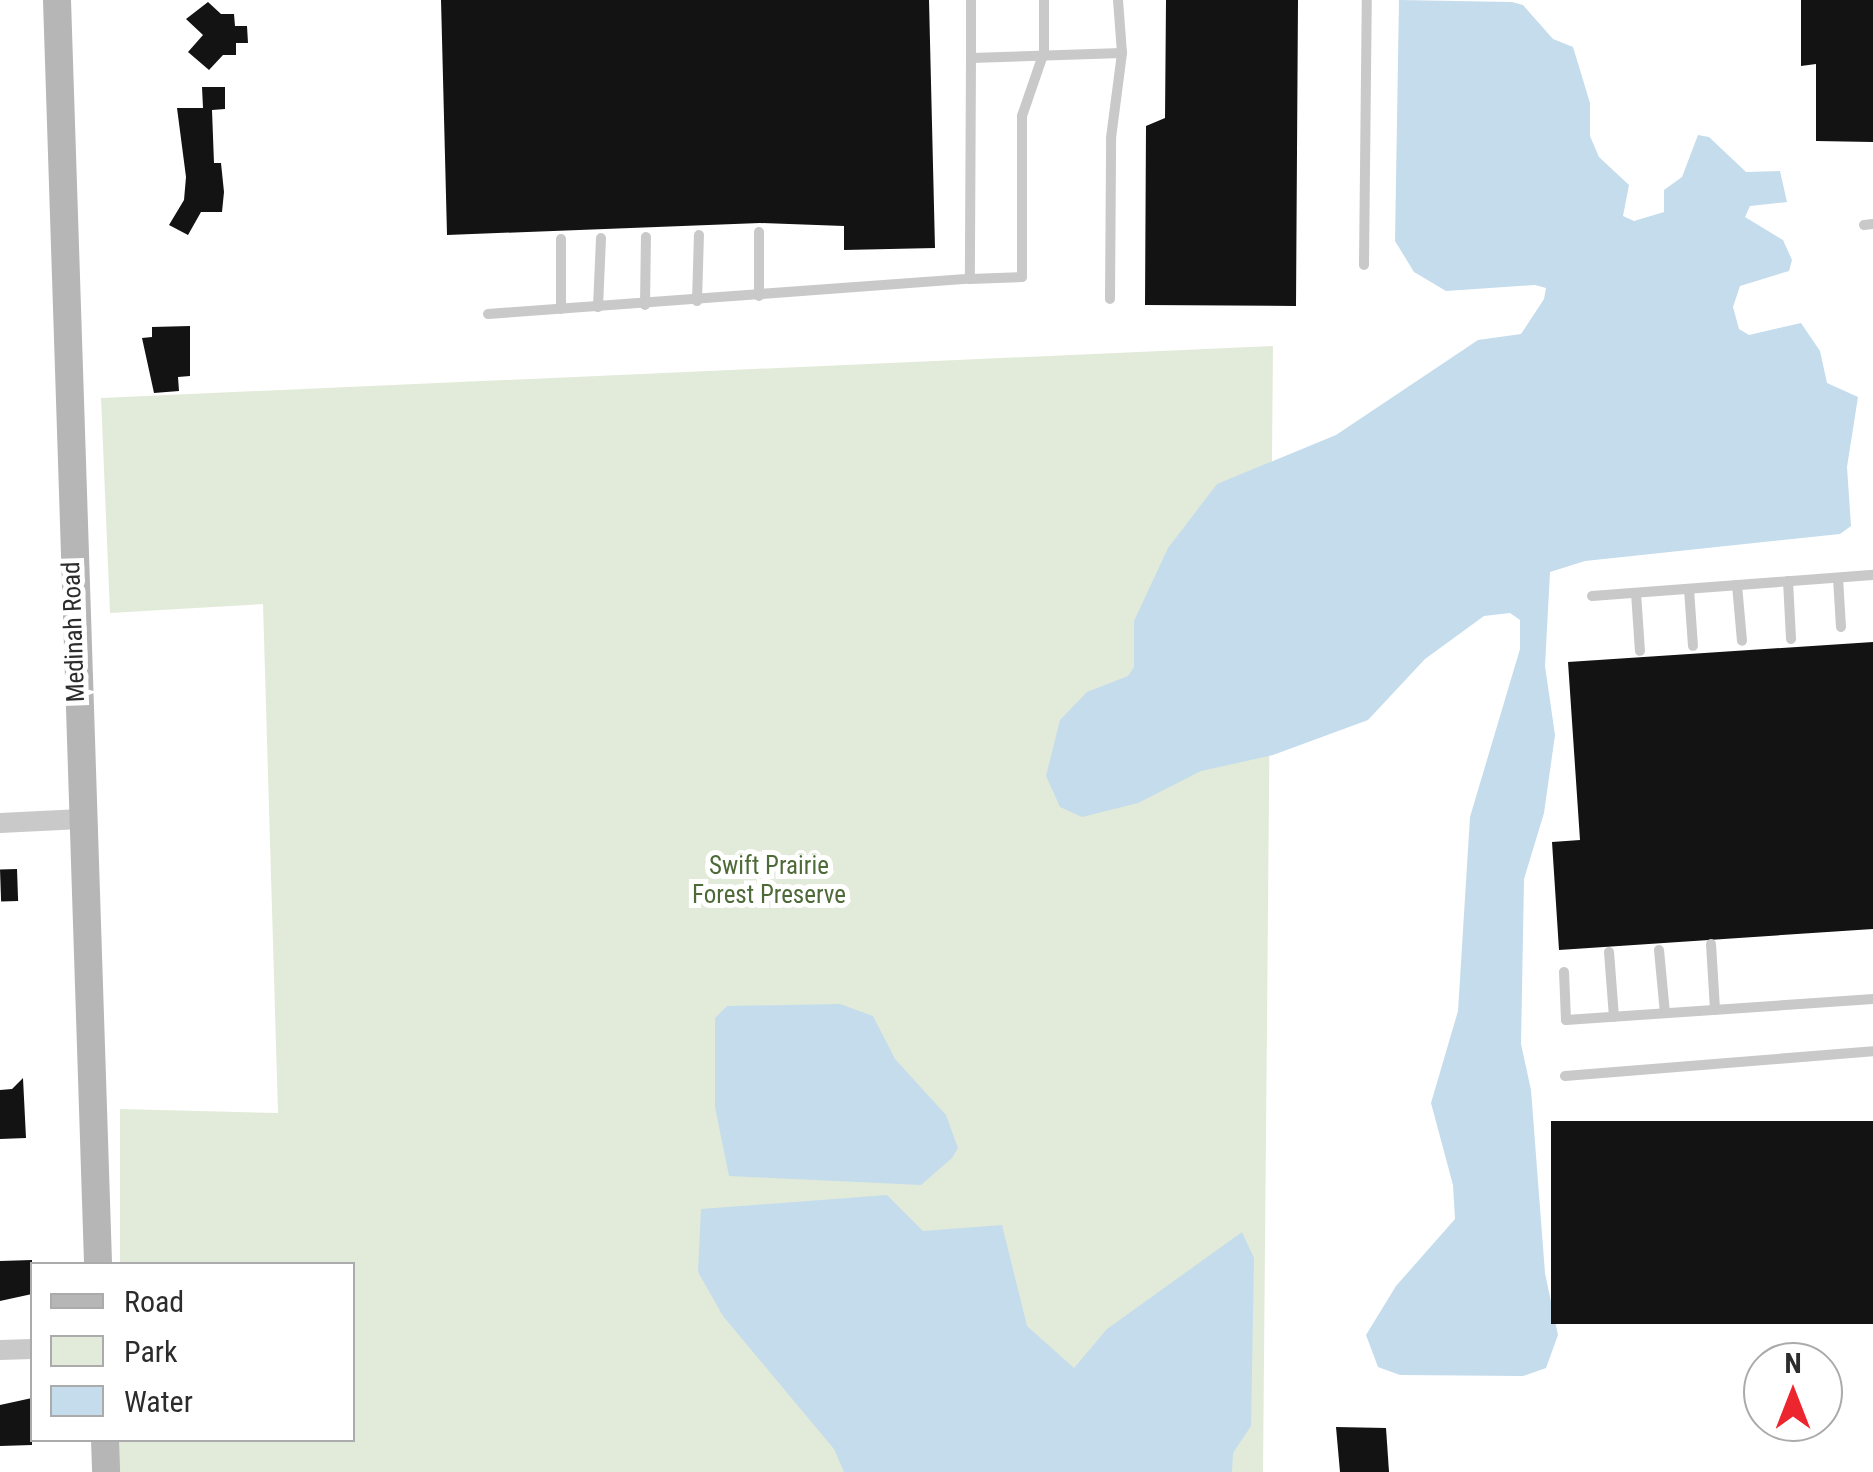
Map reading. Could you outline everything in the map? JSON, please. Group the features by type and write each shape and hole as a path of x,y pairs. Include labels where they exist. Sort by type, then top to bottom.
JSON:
{"street":[{"name":"Medinah Road","path":"57,0 98,1262"},
{"path":"0,823 81,820"},
{"path":"0,1350 30,1350"},
{"path":"105,1442 106,1472"}],"lane":[{"path":"970,278 971,0"},
{"path":"488,314 1022,277 1022,116 1044,52 1044,0"},
{"path":"1110,299 1111,138 1122,53 1118,0"},
{"path":"1364,264 1368,0"},
{"path":"972,58 1044,52 1122,53"},
{"path":"759,232 759,296"},
{"path":"698,301 700,235"},
{"path":"645,304 646,237"},
{"path":"598,307 601,238"},
{"path":"561,239 561,309"},
{"path":"1592,596 1873,575"},
{"path":"1838,578 1841,627"},
{"path":"1788,581 1792,639"},
{"path":"1738,585 1742,641"},
{"path":"1688,589 1693,646"},
{"path":"1636,593 1640,651"},
{"path":"1711,944 1715,1010"},
{"path":"1659,950 1666,1013"},
{"path":"1609,952 1614,1017"},
{"path":"1564,972 1566,1020 1873,999"},
{"path":"1566,1076 1873,1051"}],"green space":[{"name":"Swift Prairie Forest Preserve","path":"1273,346 1263,1472 119,1472 119,1442 355,1442 355,1262 120,1262 120,1109 278,1113 263,604 110,613 101,398"}],"water":[{"path":"1399,0 1512,2 1523,5 1553,39 1573,47 1590,103 1590,136 1599,157 1629,185 1623,216 1634,221 1664,212 1664,190 1682,177 1698,135 1709,137 1746,172 1780,171 1787,202 1750,206 1745,217 1783,240 1792,260 1789,271 1740,286 1733,307 1739,329 1749,335 1801,323 1820,351 1827,383 1858,397 1847,467 1851,526 1840,534 1585,561 1550,572 1545,666 1555,735 1544,813 1524,879 1521,1044 1531,1090 1545,1273 1558,1335 1546,1368 1523,1376 1400,1375 1378,1367 1366,1335 1396,1286 1455,1219 1453,1185 1431,1103 1458,1011 1470,817 1520,649 1520,620 1510,613 1484,616 1425,659 1368,720 1273,755 1201,771 1138,803 1082,817 1060,807 1046,776 1060,720 1087,692 1128,676 1134,667 1134,621 1168,548 1217,484 1336,435 1478,340 1521,334 1544,299 1546,288 1535,285 1446,291 1414,272 1395,241"},
{"path":"840,1004 873,1016 895,1059 946,1115 958,1148 952,1158 921,1185 729,1176 715,1107 715,1018 727,1006"},
{"path":"887,1195 923,1231 1002,1225 1027,1326 1074,1368 1107,1329 1242,1232 1254,1258 1251,1426 1233,1453 1232,1472 844,1472 834,1449 723,1316 698,1272 701,1209"}],"building":[{"path":"441,0 929,0 935,248 844,250 844,226 760,223 447,235"},
{"path":"1166,0 1298,0 1296,306 1145,305 1146,126 1165,118"},
{"path":"1801,0 1873,0 1873,142 1816,141 1816,64 1801,66"},
{"path":"208,2 221,14 234,14 235,26 247,26 248,43 236,43 236,55 223,55 209,70 188,52 203,35 186,19"},
{"path":"202,87 225,87 225,109 212,110 214,163 221,163 224,192 222,212 201,212 188,235 169,225 184,200 186,177 177,108 203,108"},
{"path":"190,326 190,376 178,377 179,391 154,393 142,338 152,337 152,327"},
{"path":"1873,642 1873,929 1559,950 1552,842 1580,840 1568,662"},
{"path":"17,869 18,901 1,902 0,870"},
{"path":"23,1078 26,1138 0,1139 0,1090 12,1089"},
{"path":"1551,1121 1873,1121 1873,1324 1551,1324"},
{"path":"32,1260 30,1294 0,1301 0,1261"},
{"path":"30,1398 32,1445 0,1446 0,1405"},
{"path":"1336,1427 1386,1428 1389,1472 1340,1472"}]}
